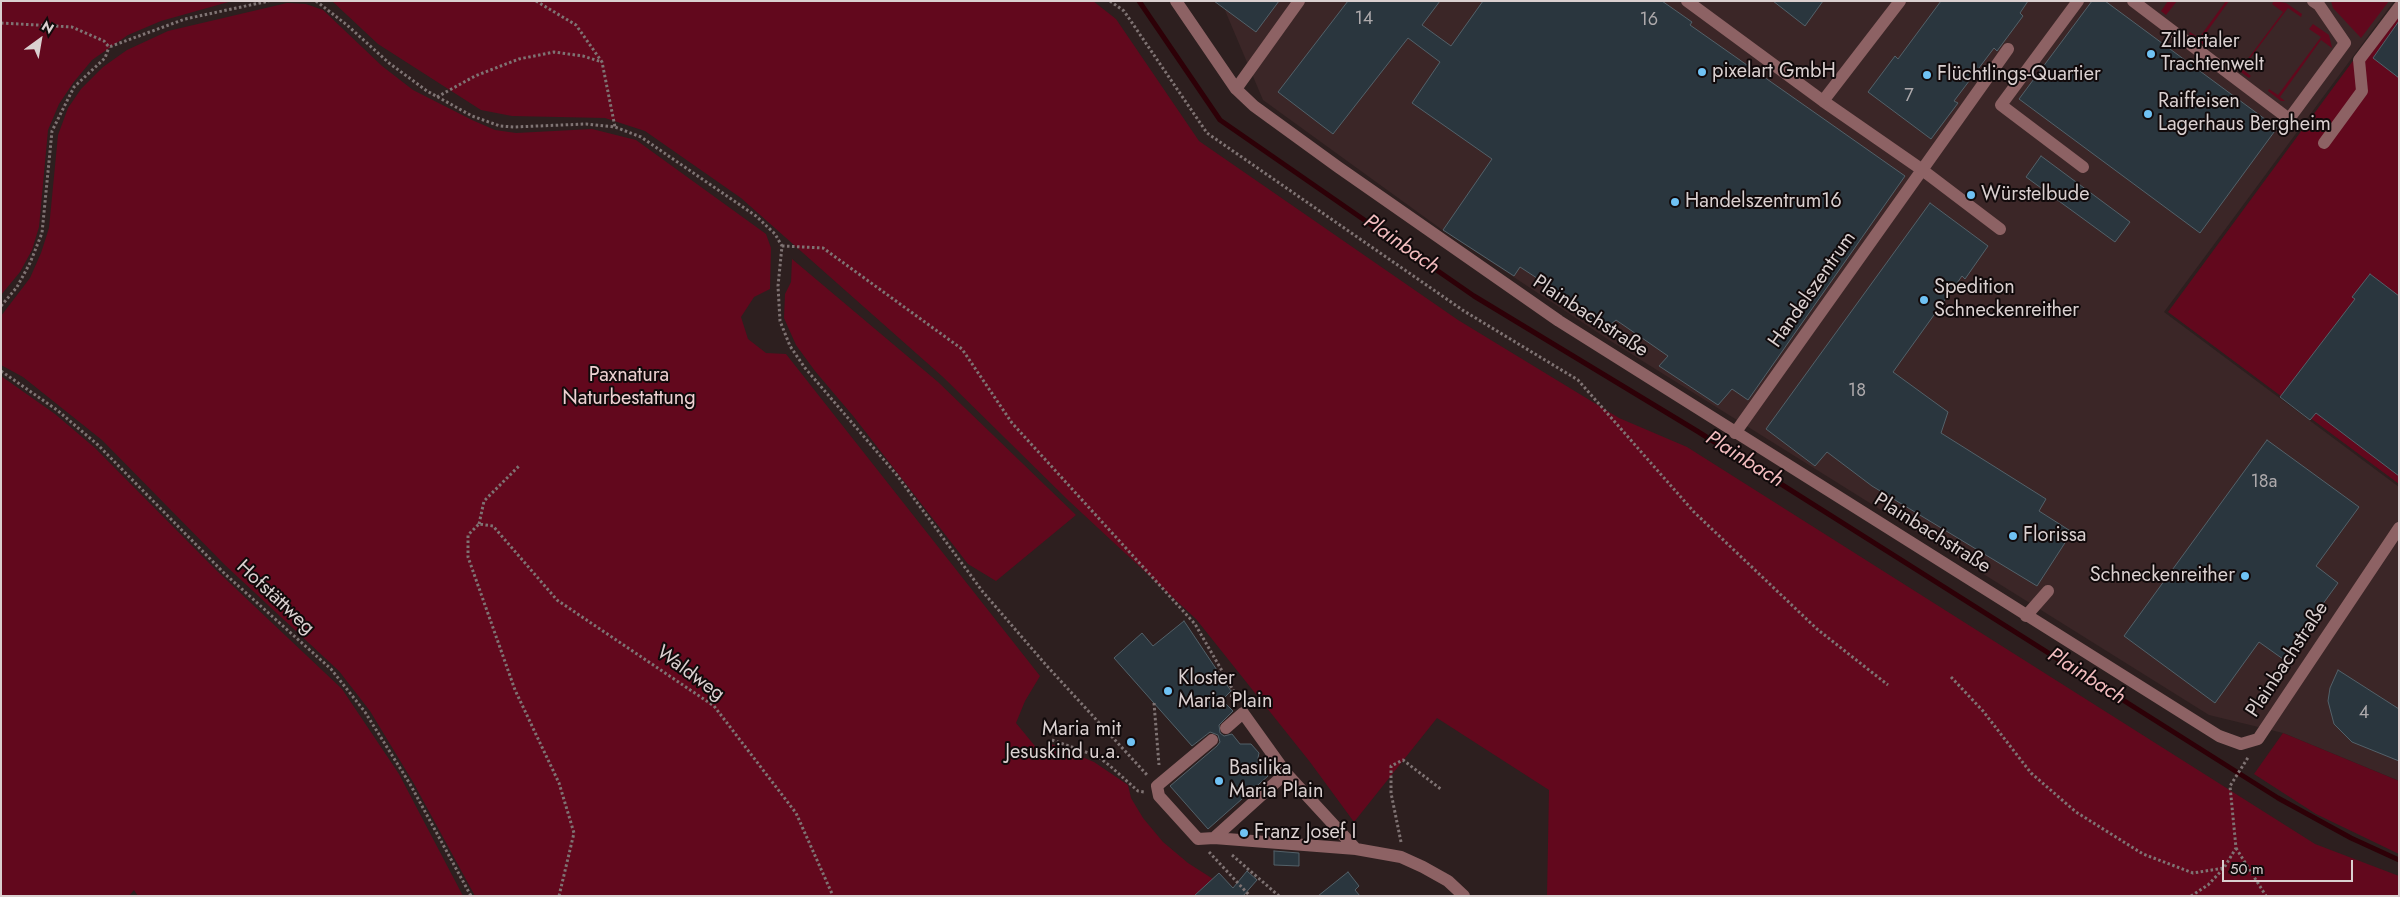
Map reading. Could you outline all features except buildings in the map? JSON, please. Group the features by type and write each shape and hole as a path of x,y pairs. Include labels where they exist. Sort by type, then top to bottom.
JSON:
{"street":[{"name":"Plainbachstraße","path":"1176,1 1236,88 1254,106 1559,321 2219,736 2241,744 2258,740 2399,528"},
{"path":"1236,88 1299,1"},
{"path":"1687,1 1823,101 1921,169 2000,229"},
{"path":"1823,101 1900,1"},
{"path":"2078,1 2001,104 2083,167"},
{"path":"2133,1 2289,119 2345,42 2319,5 2313,1"},
{"path":"2324,143 2362,91 2359,60 2399,6"},
{"name":"Handelszentrum","path":"1735,433 2008,49"},
{"path":"2026,616 2048,591"},
{"path":"1226,728 1243,714 1286,772 1356,849"},
{"path":"1212,740 1159,788 1198,839 1214,838 1356,849 1401,857 1448,881 1464,896"},
{"path":"1214,838 1286,772"}],"path":[{"path":"1,306 17,287 30,263 42,233 52,131 74,87 105,58 109,47 185,19 269,1"},
{"path":"316,1 347,25 389,63 437,97 472,116 500,126 514,128 586,124 615,127 641,137 756,216 775,234 782,246 778,286 780,321 790,346 805,368 896,474 983,592 1046,665 1159,788"},
{"path":"536,1 576,25 602,62 615,127"},
{"path":"1110,1 1124,12 1207,133 1464,311 1578,380 1694,512 1818,629 1888,685"},
{"path":"1,23 72,27 104,41 109,47"},
{"path":"437,97 475,76 518,59 554,52 583,56 602,62"},
{"path":"782,246 823,248 962,349 1012,423 1195,624 1233,690 1231,698 1243,714"},
{"name":"Hofstättweg","path":"1,371 57,410 98,445 226,574 331,670 365,712 405,776 471,896"},
{"path":"519,466 484,501 479,524 468,535 468,557 515,690 559,782 574,833 559,896"},
{"name":"Waldweg","path":"479,524 493,526 557,600 714,706 796,813 832,896"},
{"path":"1951,677 1984,711 2031,774 2076,812 2143,854 2192,872 2224,868"},
{"path":"1154,704 1159,788"},
{"path":"1052,740 1096,756 1124,777 1138,791 1159,788"},
{"path":"1401,857 1403,848 1391,793 1391,766 1403,760 1442,790"},
{"path":"2245,763 2230,786 2236,848 2266,896"},
{"path":"1214,838 1279,896"},
{"path":"1198,839 1250,896"},
{"path":"2191,896 2208,885 2224,868 2236,848"}],"shaded area":[{"path":"1214,1 2394,1 2164,312 2399,487 2399,781 2283,733 2209,715 1609,340 1441,229 1263,100 1224,8"}],"green space":[{"path":"1,1 232,1 161,21 128,35 92,60 73,83 59,104 48,130 39,227 32,250 20,272 1,295"},
{"path":"332,1 1093,1 1116,19 1199,141 1458,320 1619,418 1687,447 2315,844 2399,876 2399,896 1547,896 1549,790 1437,718 1354,822 1310,762 1196,619 1069,501 943,377 741,198 645,131 605,118 512,116 481,110 378,44"},
{"path":"2168,1 2177,1 2166,15 2161,11"},
{"path":"2226,1 2229,1 2201,40 2209,46 2208,48 2189,34 2190,32 2199,38"},
{"path":"2274,1 2286,3 2302,14 2301,17 2288,8 2242,69 2251,76 2249,78 2230,64 2232,62 2241,68 2283,12 2272,4"},
{"path":"2331,1 2389,1 2361,38 2333,8"},
{"path":"2397,1 2399,1 2399,484 2168,312"},
{"name":"Paxnatura Naturbestattung","path":"287,3 306,4 323,10 382,66 413,90 495,130 516,133 592,129 636,140 766,234 771,248 770,289 754,297 741,317 748,339 766,353 786,354 1040,676 1025,701 1016,723 1039,751 1051,744 1094,762 1128,785 1131,798 1143,818 1163,842 1188,863 1213,879 1194,896 475,896 413,782 370,711 339,671 225,565 102,440 23,377 1,365 1,316 30,278 41,253 49,228 58,135 68,108 81,89 103,67 127,50 168,31"},
{"path":"2313,24 2329,35 2332,48 2321,40 2280,97 2285,101 2281,101 2268,91 2269,89 2278,95 2321,37 2309,29"},
{"path":"792,259 938,382 1076,515 996,581 968,564 796,345 784,318 785,294 791,282"},
{"path":"1,376 55,414 95,448 216,570 342,689 399,774 463,896 138,896 134,890 129,896 1,896"},
{"path":"2283,733 2399,781 2399,854 2316,814 2254,774"}],"waterway":[{"name":"Plainbach","path":"1139,1 1220,120 1474,296 1697,431 2278,798 2351,838 2399,860"}],"place":[{"name":"Zillertaler Trachtenwelt","path":"2151,54"},
{"name":"pixelart GmbH","path":"1702,72"},
{"name":"Flüchtlings-Quartier","path":"1927,75"},
{"name":"Raiffeisen Lagerhaus Bergheim","path":"2148,114"},
{"name":"Würstelbude","path":"1971,195"},
{"name":"Handelszentrum16","path":"1675,202"},
{"name":"Spedition Schneckenreither","path":"1924,300"},
{"name":"Florissa","path":"2013,536"},
{"name":"Schneckenreither","path":"2245,576"},
{"name":"Kloster Maria Plain","path":"1168,691"},
{"name":"Maria mit Jesuskind u.a.","path":"1131,742"},
{"name":"Basilika Maria Plain","path":"1219,781"},
{"name":"Franz Josef I","path":"1244,833"}]}
